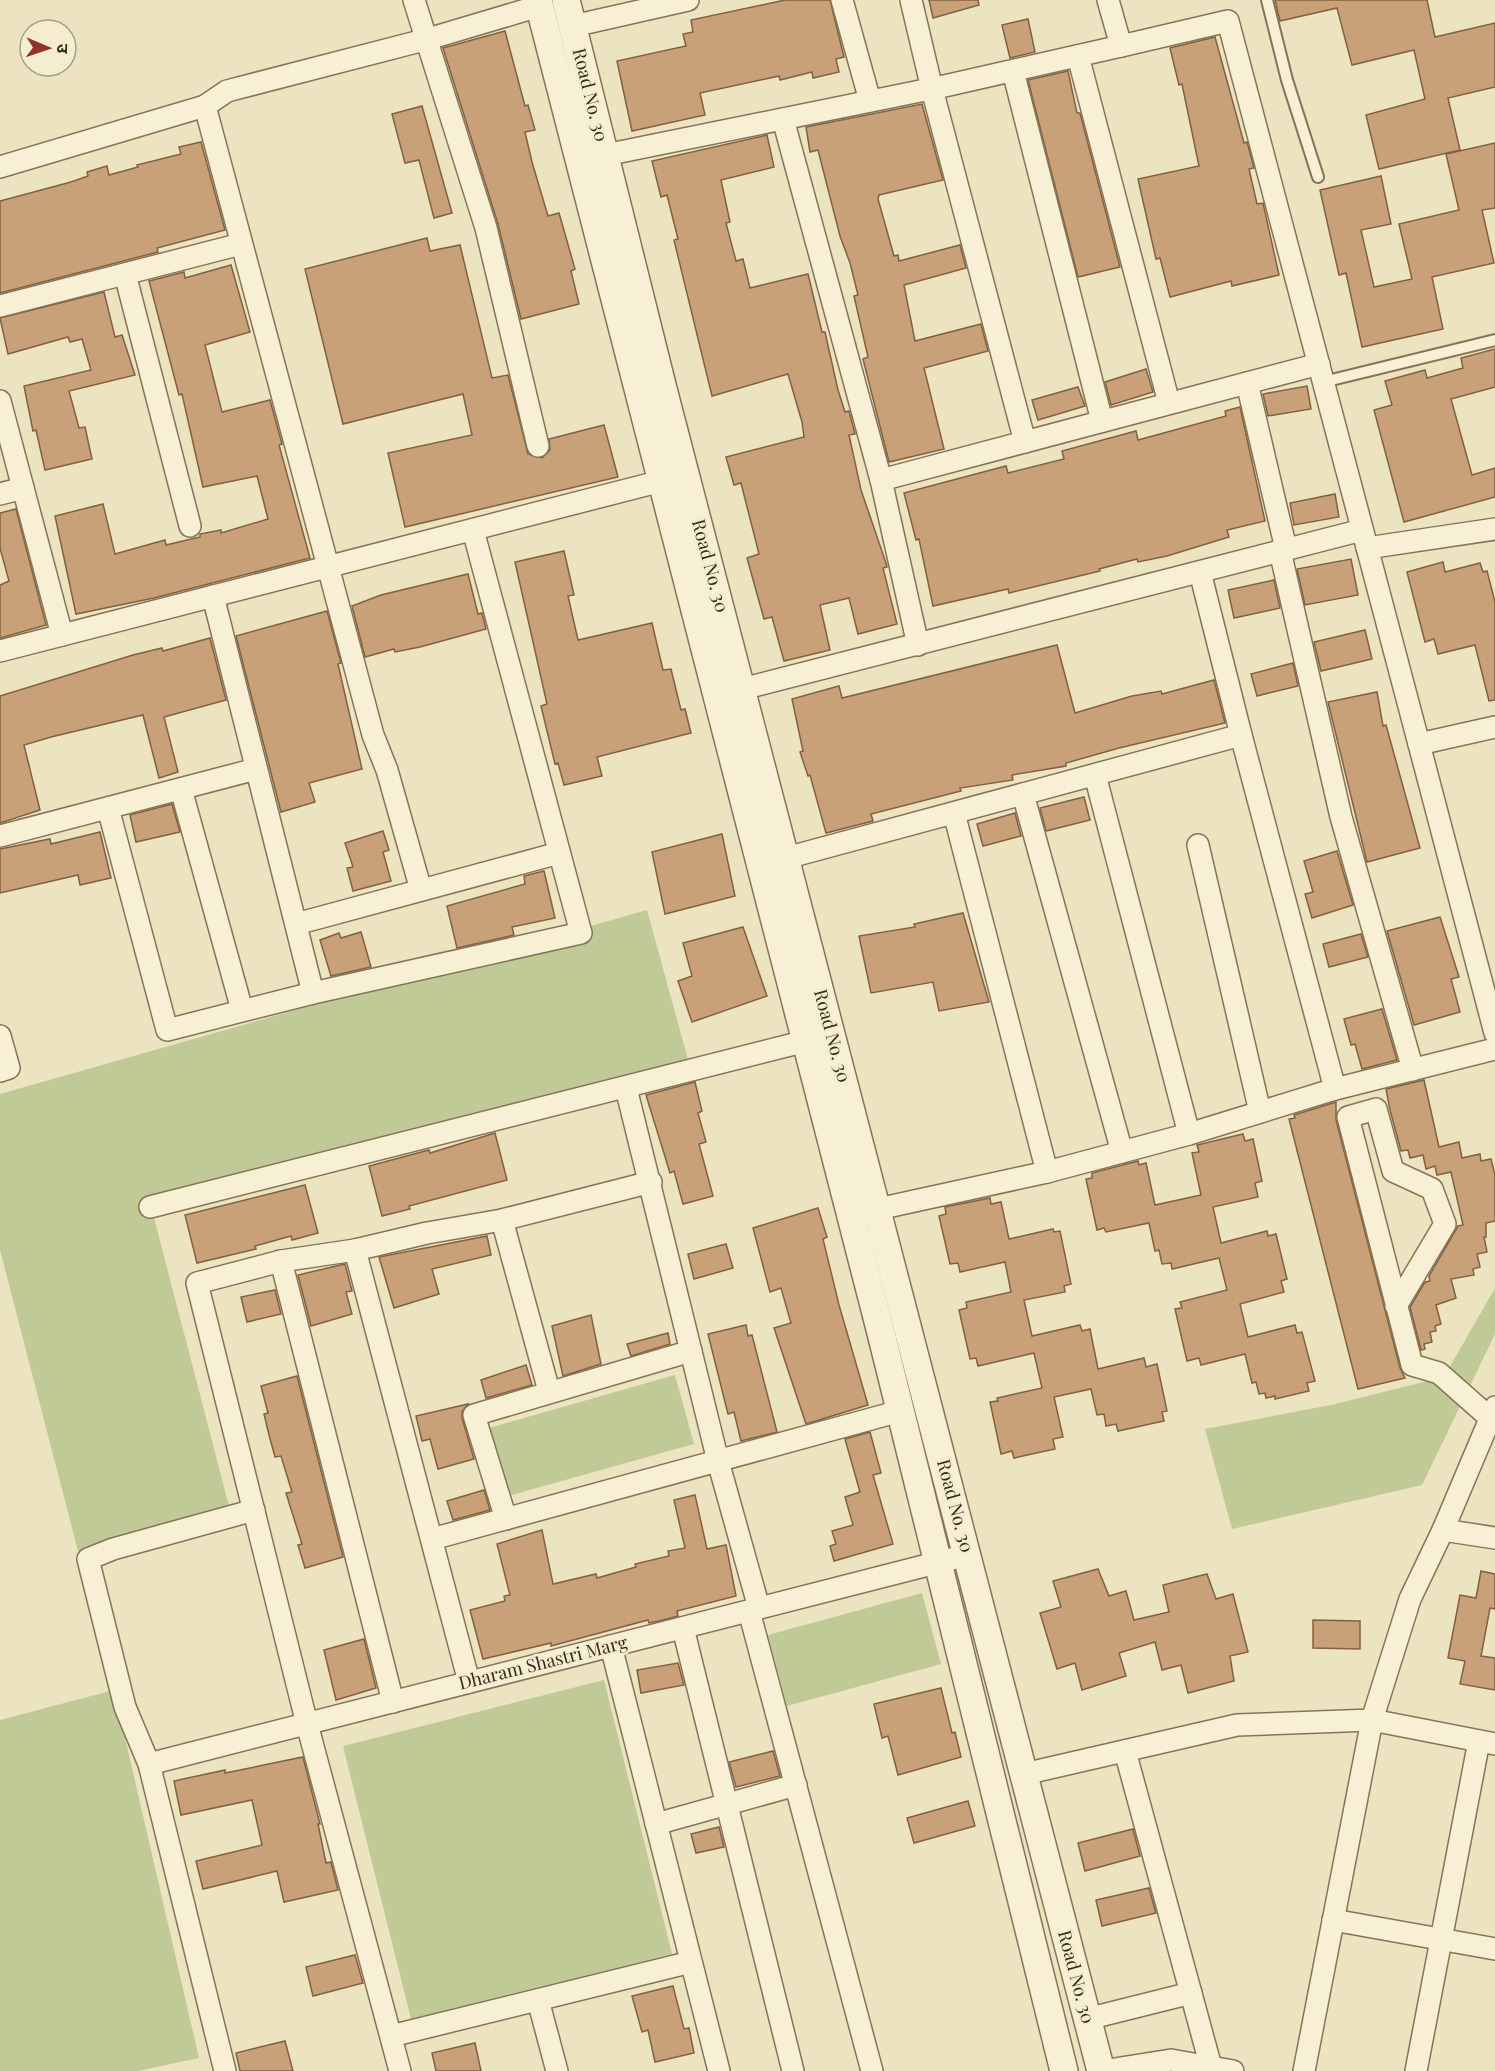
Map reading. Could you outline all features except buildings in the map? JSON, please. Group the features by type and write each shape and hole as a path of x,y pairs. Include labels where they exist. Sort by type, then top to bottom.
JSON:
{"street":[{"path":"414,0 486,228 537,446"},
{"path":"570,13 688,0"},
{"path":"842,0 870,101"},
{"path":"911,0 1024,442"},
{"path":"1108,0 1121,46"},
{"path":"0,167 205,106 227,91 428,39 538,3"},
{"name":"Road No. 30","path":"538,3 674,478 742,689 1101,2071"},
{"name":"Road No. 30","path":"570,13 605,155 674,478 806,1041 1064,2071"},
{"path":"605,155 932,89 1228,21 1495,1033"},
{"path":"1078,56 1169,403"},
{"path":"1013,71 1102,421"},
{"path":"205,106 373,735 387,770 421,890"},
{"path":"783,119 881,480 918,645"},
{"path":"0,306 241,244"},
{"path":"125,274 190,526"},
{"path":"881,480 1247,383 1321,373"},
{"path":"1247,383 1341,817 1413,1070"},
{"path":"0,401 62,635"},
{"path":"0,651 674,478"},
{"path":"0,494 23,488"},
{"path":"742,689 1283,550 1365,539 1495,529"},
{"path":"108,808 167,1030 313,993 581,933 473,530"},
{"path":"1200,572 1335,1089"},
{"path":"213,596 313,993"},
{"path":"1419,744 1495,727"},
{"path":"786,858 1241,735"},
{"path":"0,836 256,769"},
{"path":"1095,775 1189,1134"},
{"path":"181,789 243,1010"},
{"path":"1023,794 1122,1152"},
{"path":"954,813 1047,1172"},
{"path":"1198,845 1260,1112"},
{"path":"296,924 559,853"},
{"path":"0,1036 9,1068 0,1071"},
{"path":"150,1208 806,1041"},
{"path":"878,1209 1047,1172 1189,1134 1335,1089 1495,1049"},
{"path":"626,1088 651,1182 796,1785 872,2071"},
{"path":"1304,2071 1372,1720 1410,1599 1443,1530 1493,1413 1439,1373 1412,1365 1396,1306 1348,1117 1376,1109 1393,1171 1432,1189 1445,1224 1396,1306"},
{"path":"400,2071 307,1724 197,1283 281,1261 355,1250 427,1233 502,1220 651,1182"},
{"path":"502,1220 549,1391"},
{"path":"355,1250 469,1682"},
{"path":"281,1261 393,1702"},
{"path":"506,1519 474,1415 549,1391 691,1352"},
{"path":"432,1539 900,1412"},
{"path":"225,2071 149,1764 125,1707 88,1559 113,1549 254,1510"},
{"path":"1443,1530 1495,1538"},
{"name":"Dharam Shastri Marg","path":"149,1764 967,1555"},
{"path":"682,1628 728,1804 793,2071"},
{"path":"611,1646 719,2071"},
{"path":"1024,1774 1237,1725 1372,1720 1487,1742 1441,1940 1416,2071"},
{"path":"1125,1751 1211,2067"},
{"path":"656,1824 796,1785"},
{"path":"1333,1920 1495,1949"},
{"path":"391,2036 691,1962"},
{"path":"1087,2019 1191,1993"},
{"path":"538,2000 557,2071"},
{"path":"1101,2071 1171,2060 1233,2071"}],"lane":[{"path":"1267,0 1287,80 1318,177"},
{"path":"1321,373 1495,340"}],"green space":[{"path":"647,910 690,1067 154,1218 229,1506 79,1555 0,1250 0,1094"},
{"path":"1495,1288 1495,1334 1422,1485 1232,1529 1205,1429 1331,1405 1444,1377"},
{"path":"675,1375 694,1444 508,1496 489,1428"},
{"path":"922,1593 941,1664 787,1706 768,1635"},
{"path":"604,1680 672,1954 411,2019 343,1746"},
{"path":"114,1690 199,2058 138,2071 0,2071 0,1720"}]}
